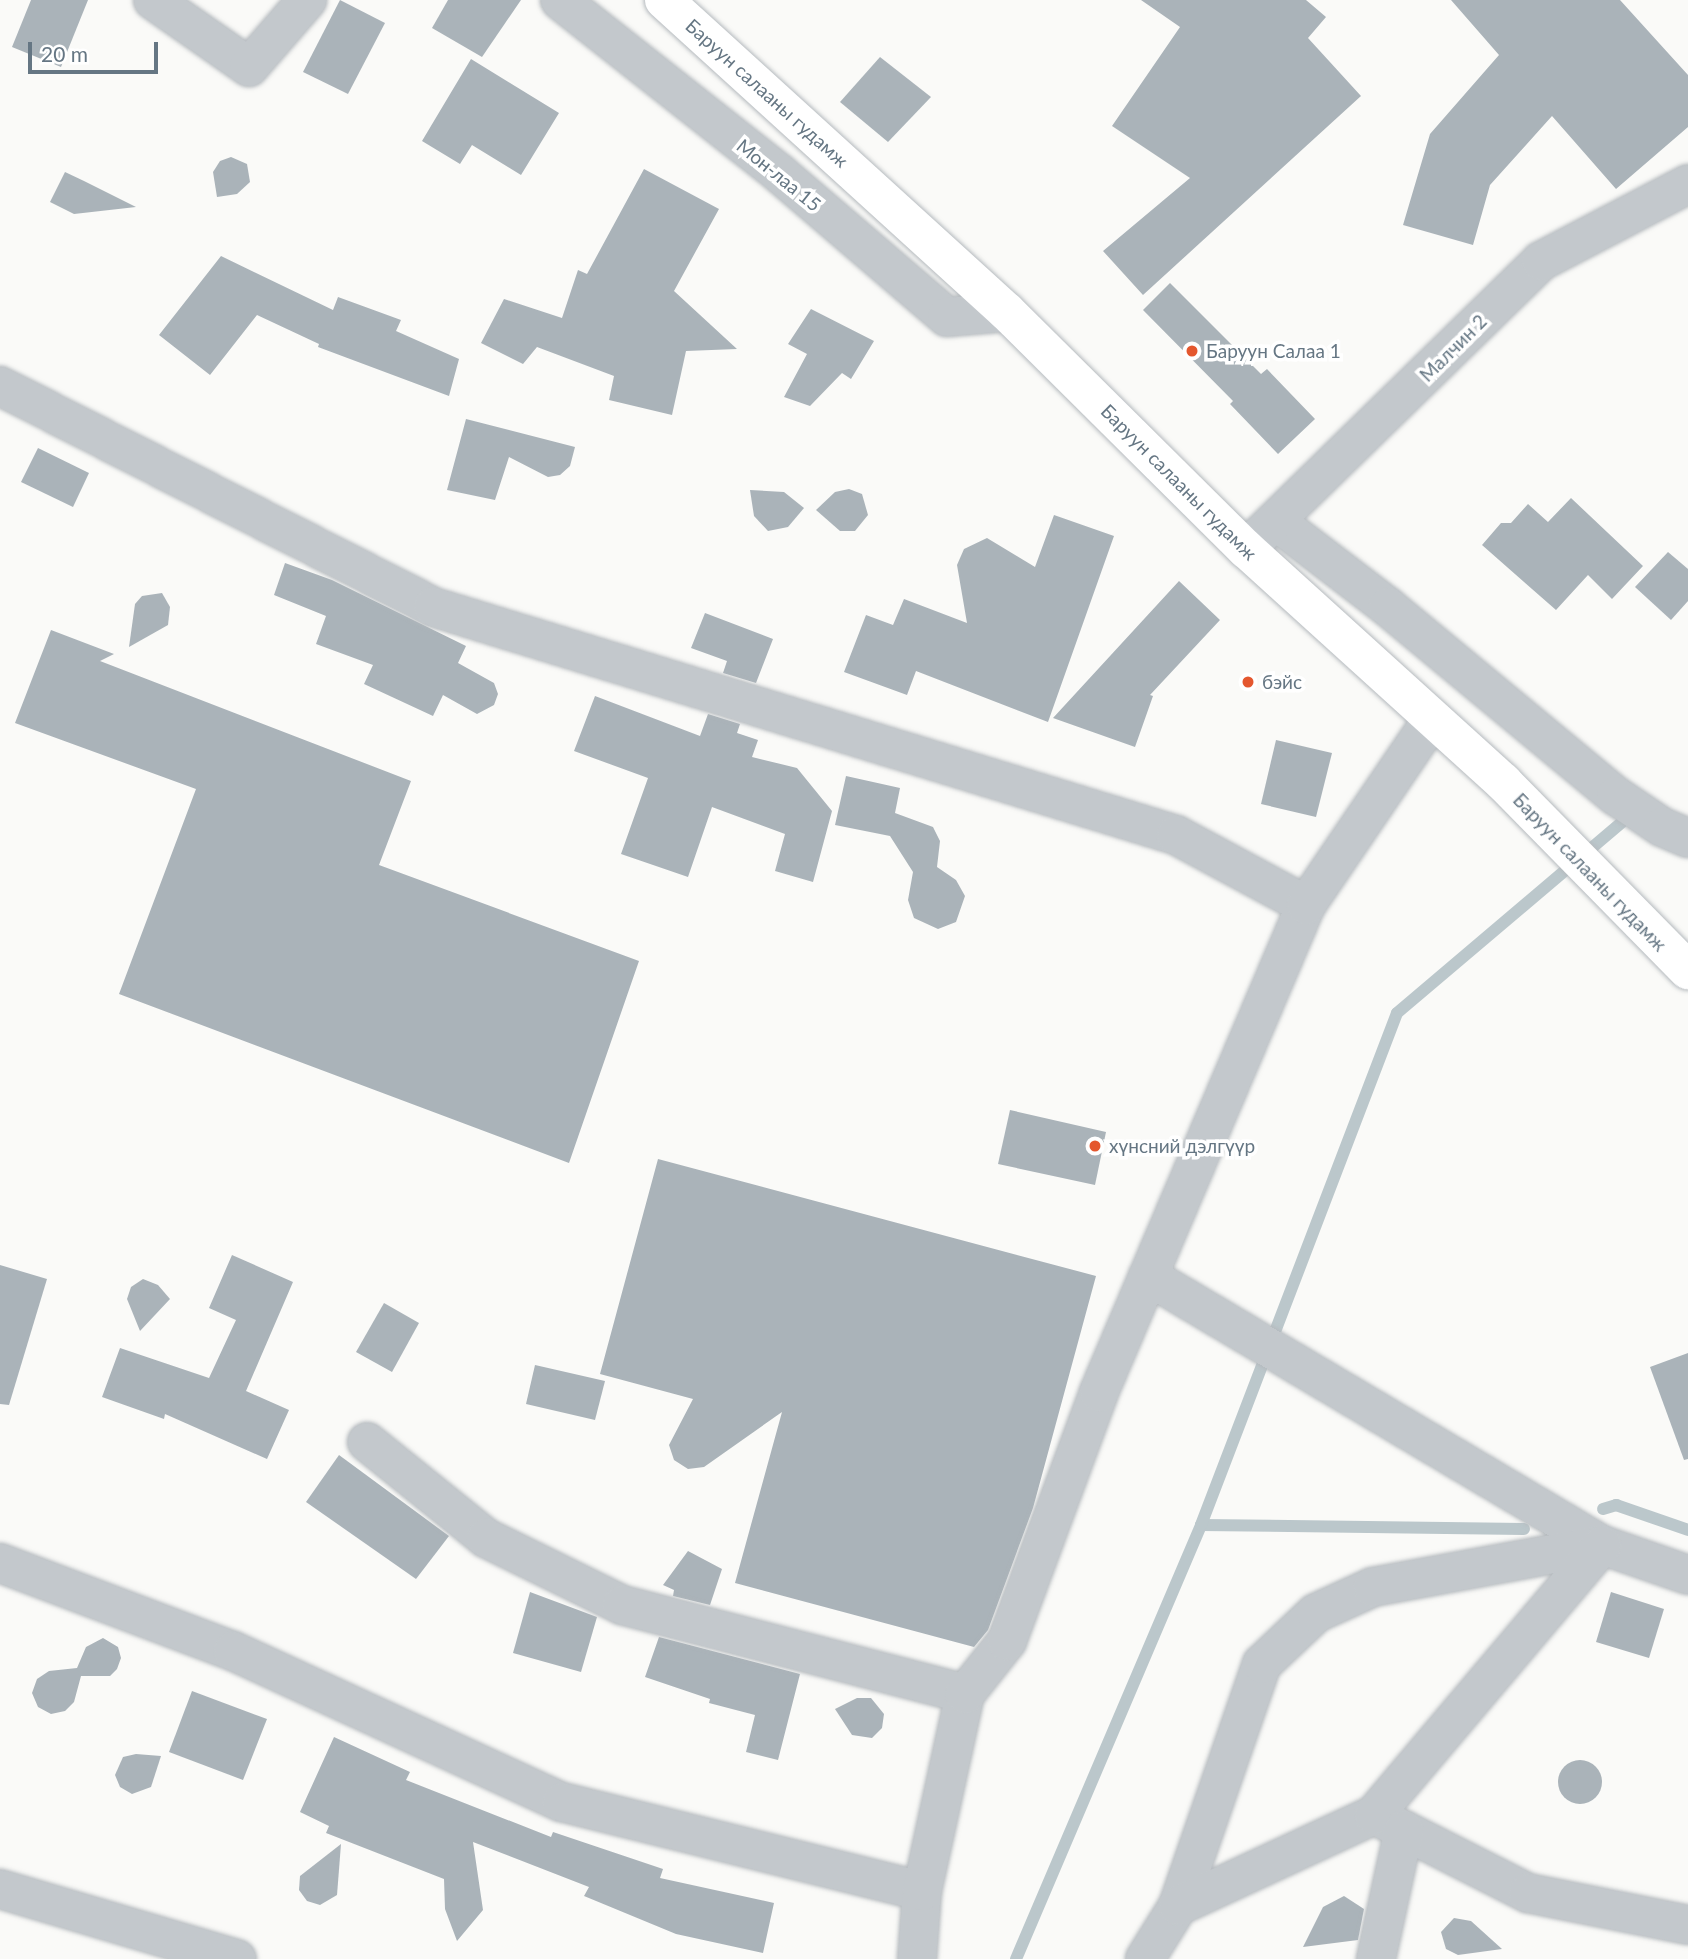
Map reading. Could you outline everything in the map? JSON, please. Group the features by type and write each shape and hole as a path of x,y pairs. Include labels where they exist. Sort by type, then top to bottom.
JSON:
{"main road":[{"name":"Баруун салааны гудамж","path":"664,0 1007,312 1246,549 1431,721 1503,782 1647,932 1688,970"}],"street":[{"path":"153,0 249,66 307,0"},
{"name":"Мон-лаа 15","path":"560,0 779,173 947,317 1007,312"},
{"name":"Малчин 2","path":"1246,549 1277,522 1541,261 1688,184"},
{"path":"0,386 433,607 1176,835 1306,905"},
{"path":"1277,522 1388,607 1616,796 1688,838"},
{"path":"918,1959 922,1891 965,1694 1007,1641 1099,1392 1306,905 1431,721"},
{"path":"1148,1276 1226,1326 1602,1545 1688,1575"},
{"path":"367,1442 486,1538 622,1605 965,1694"},
{"path":"1178,1906 1389,1823 1602,1545"},
{"path":"1145,1959 1178,1906 1262,1664 1316,1613 1373,1587 1602,1545"},
{"path":"0,1563 233,1651 562,1802 922,1891"},
{"path":"1389,1823 1528,1893 1688,1925"},
{"path":"1376,1959 1389,1823"},
{"path":"0,1889 237,1959"}],"building":[{"path":"31,0 88,0 61,67 12,47"},
{"path":"340,0 385,23 348,94 303,72"},
{"path":"448,0 521,0 482,57 432,28"},
{"path":"1141,0 1306,0 1326,17 1308,38 1361,96 1143,295 1103,251 1190,178 1112,126 1180,27"},
{"path":"1451,0 1620,0 1688,75 1688,127 1616,189 1552,116 1490,185 1473,245 1403,225 1430,134 1499,55"},
{"path":"880,57 931,97 888,142 840,102"},
{"path":"471,59 559,113 521,175 472,145 460,164 422,141"},
{"path":"231,157 247,164 250,182 237,194 217,197 213,172 220,161"},
{"path":"644,169 719,209 674,291 737,349 686,351 672,415 609,400 614,376 537,347 523,364 481,343 504,299 562,318 578,270 587,274"},
{"path":"65,172 136,207 74,214 50,202"},
{"path":"221,256 333,310 338,297 401,320 396,331 459,359 449,396 318,347 319,344 257,315 210,375 159,335"},
{"path":"1170,283 1261,374 1267,369 1315,419 1278,454 1230,404 1233,401 1143,310"},
{"path":"811,309 874,341 851,379 842,373 810,406 784,397 807,354 788,344"},
{"path":"466,419 575,447 570,466 560,475 548,477 509,457 495,500 447,490"},
{"path":"38,448 89,473 73,507 21,482"},
{"path":"849,489 862,494 868,515 855,531 840,531 816,510 835,492"},
{"path":"750,490 784,492 804,508 788,527 768,531 754,516"},
{"path":"1571,498 1643,566 1612,599 1588,575 1556,610 1482,545 1501,523 1511,523 1528,504 1548,522"},
{"path":"1054,515 1114,536 1048,722 916,671 907,695 844,672 866,615 893,625 904,599 967,623 957,565 964,549 987,538 1035,567"},
{"path":"1668,552 1688,569 1688,601 1671,620 1635,587"},
{"path":"285,563 332,580 466,646 458,663 494,683 498,694 494,705 477,714 443,695 433,716 364,684 373,665 316,644 326,616 274,595"},
{"path":"1179,581 1220,620 1150,695 1153,696 1135,747 1053,718"},
{"path":"162,593 170,607 168,625 129,647 135,604 142,596"},
{"path":"705,613 773,639 756,683 723,673 727,661 691,648"},
{"path":"51,630 114,654 100,661 411,781 379,865 639,961 569,1163 119,994 196,789 15,723"},
{"path":"595,696 700,736 708,714 740,724 737,733 758,740 752,757 797,768 832,811 813,882 775,871 785,834 712,807 688,877 621,854 648,778 574,751"},
{"path":"1276,740 1332,753 1316,817 1261,804"},
{"path":"846,776 900,788 895,813 933,827 940,841 937,867 956,880 965,896 956,922 938,929 914,918 908,900 913,872 890,836 835,825"},
{"path":"1010,1110 1106,1132 1095,1185 998,1164"},
{"path":"658,1159 1096,1276 1033,1508 988,1630 974,1647 735,1583 782,1412 704,1467 688,1469 674,1460 669,1445 693,1399 600,1374"},
{"path":"232,1255 293,1282 246,1391 289,1410 267,1459 165,1414 164,1419 102,1397 120,1348 209,1378 236,1320 209,1308"},
{"path":"0,1265 47,1279 9,1405 0,1404"},
{"path":"143,1279 158,1285 170,1299 140,1331 127,1299 131,1287"},
{"path":"384,1303 419,1323 392,1372 356,1352"},
{"path":"1688,1353 1688,1459 1684,1460 1650,1367"},
{"path":"535,1365 605,1381 595,1420 526,1404"},
{"path":"339,1455 449,1536 416,1579 306,1502"},
{"path":"688,1551 722,1569 710,1605 673,1596 674,1590 663,1585"},
{"path":"530,1592 597,1617 581,1672 513,1653"},
{"path":"1611,1592 1664,1609 1649,1658 1596,1642"},
{"path":"659,1637 800,1674 778,1760 746,1752 755,1715 709,1703 710,1699 645,1677"},
{"path":"103,1638 118,1647 121,1658 117,1669 110,1676 81,1676 74,1702 65,1711 51,1714 38,1707 32,1693 37,1679 49,1671 77,1668 86,1647"},
{"path":"192,1691 267,1719 243,1780 169,1752"},
{"path":"857,1698 871,1698 884,1714 882,1728 872,1738 852,1735 835,1709"},
{"path":"334,1737 410,1772 406,1780 551,1837 553,1832 663,1869 660,1878 774,1903 763,1953 676,1934 584,1896 589,1887 473,1842 483,1910 457,1941 445,1909 444,1879 326,1833 329,1826 300,1812"},
{"path":"136,1754 161,1756 151,1787 132,1794 120,1787 115,1775 123,1757"},
{"path":"1580,1760 1595,1767 1602,1782 1595,1797 1580,1804 1565,1797 1558,1782 1565,1767"},
{"path":"341,1844 337,1895 320,1905 307,1901 299,1890 300,1876"},
{"path":"1344,1896 1364,1909 1358,1940 1303,1947 1323,1907"},
{"path":"1454,1918 1471,1921 1502,1949 1458,1955 1446,1949 1441,1932"}],"waterway":[{"path":"1016,1959 1201,1525 1397,1013 1623,821"},
{"path":"1603,1509 1616,1505 1688,1530"},
{"path":"1201,1525 1524,1529"}],"place":[{"name":"Баруун Салаа 1","path":"1192,351"},
{"name":"бэйс","path":"1248,682"},
{"name":"хүнсний дэлгүүр","path":"1095,1146"}]}
